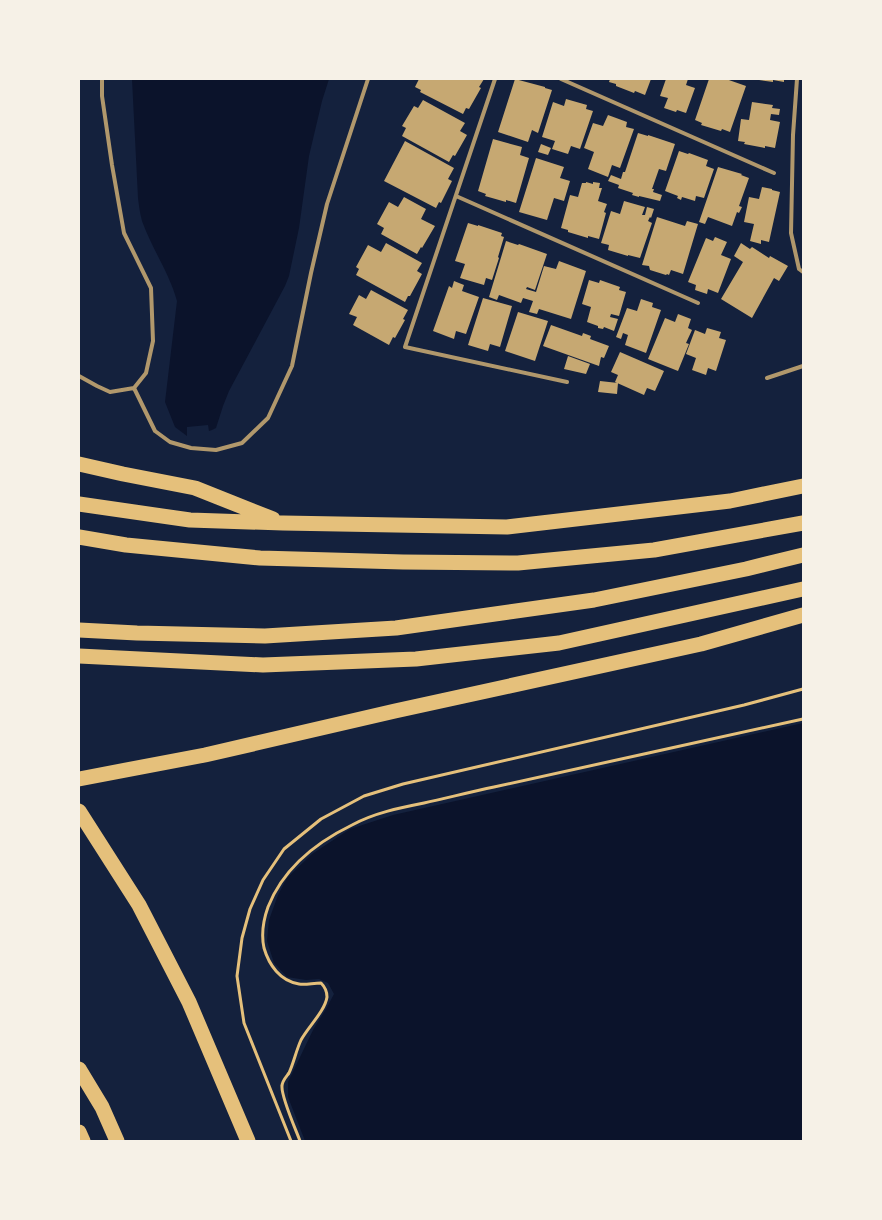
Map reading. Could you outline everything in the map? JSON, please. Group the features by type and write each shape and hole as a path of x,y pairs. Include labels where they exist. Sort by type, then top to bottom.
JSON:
{"highway":[{"path":"79,464 195,488 283,523"},
{"path":"730,500 803,475"},
{"path":"79,504 190,520 507,527 730,500 803,486"},
{"path":"79,537 126,545 260,558 403,562 518,562 654,550 803,523"},
{"path":"79,630 266,636 396,628 594,600 803,555"},
{"path":"79,656 263,665 416,659 559,643 803,588"},
{"path":"79,779 205,755 701,644 803,615"},
{"path":"79,811 139,905 185,993 248,1141"},
{"path":"79,1068 102,1108 117,1141"},
{"path":"79,1132 83,1141"}],"lane":[{"path":"79,376 110,392 134,388 146,373 153,342 151,288 124,233 102,96 102,79"},
{"path":"134,388 155,431 170,442 191,448 216,450 242,443 268,418 292,366 327,204 368,79"},
{"path":"495,79 405,347 568,382"},
{"path":"561,79 774,173"},
{"path":"797,79 793,135 791,233 799,269 803,272"},
{"path":"456,196 698,303"},
{"path":"767,378 803,366"}],"path":[{"path":"291,1141 244,1023 237,976 242,938 250,909 263,880 284,849 322,819 364,796 396,786 734,708 803,689"},
{"path":"300,1141 281,1088 300,1042 324,1004 327,994 321,983 300,984 282,976 274,969 267,958 262,938 265,916 273,896 283,879 296,863 318,845 352,824 391,810 803,719"}],"water":[{"path":"132,79 329,79 309,156 299,228 289,276 229,391 216,428 209,431 208,425 187,427 187,436 175,427 165,402 177,301 170,280 142,221 138,198"},
{"path":"803,723 803,1141 305,1141 288,1097 288,1082 314,1028 334,994 328,983 319,979 306,980 287,977 274,963 267,941 269,920 278,895 287,878 312,854 350,829 393,815"}],"building":[{"path":"419,79 484,79 469,109 466,108 463,114 420,92 421,90 415,87"},
{"path":"515,79 552,90 538,133 532,130 528,142 498,132"},
{"path":"610,79 651,79 645,95 616,86 616,84 609,82"},
{"path":"666,79 688,79 686,85 695,88 686,113 664,108 668,98 660,96"},
{"path":"709,79 726,79 746,86 730,132 701,125 702,123 695,120"},
{"path":"759,79 784,79 784,82 773,80 773,82"},
{"path":"566,99 587,105 586,109 593,111 580,149 571,146 568,154 552,149 555,141 542,137 553,102 564,106"},
{"path":"423,100 465,123 460,131 467,135 455,156 453,155 449,162 402,136 406,128 402,126 414,106 418,108"},
{"path":"752,102 773,105 772,108 780,109 779,115 771,114 770,120 780,122 775,148 765,146 765,148 738,141 741,119 749,120"},
{"path":"608,115 627,122 626,127 634,129 620,168 612,165 608,177 588,169 594,152 584,148 593,123 603,126"},
{"path":"638,133 675,144 666,171 659,169 652,189 654,189 653,192 662,195 660,201 632,195 633,193 618,188 619,185 608,181 611,175 621,179"},
{"path":"493,139 522,147 520,155 529,158 516,203 485,196 486,194 478,191"},
{"path":"405,141 454,168 448,179 452,181 441,203 439,202 436,208 384,181"},
{"path":"541,144 551,148 548,155 538,152"},
{"path":"679,151 708,160 706,166 714,169 704,198 696,196 695,201 682,197 681,200 677,198 678,196 665,191"},
{"path":"536,158 564,167 560,178 570,181 564,201 554,198 547,220 519,212"},
{"path":"718,167 749,178 739,206 742,207 739,213 737,212 732,226 708,217 705,224 699,222"},
{"path":"582,183 600,183 599,188 602,188 598,201 607,204 599,239 588,236 588,238 561,228 570,195 578,197"},
{"path":"762,187 780,192 769,242 761,240 761,244 750,241 754,224 744,222 749,197 759,199"},
{"path":"404,197 426,209 421,219 435,226 417,254 381,234 384,228 377,224 389,202 398,207"},
{"path":"624,201 645,207 642,215 645,215 647,207 654,209 648,221 652,223 640,258 608,250 609,245 601,243 611,211 620,214"},
{"path":"657,217 685,226 687,221 698,224 683,274 671,270 669,275 666,275 650,270 649,266 642,265"},
{"path":"468,223 502,233 501,236 504,237 492,280 486,278 484,285 460,278 465,264 455,261"},
{"path":"715,237 727,242 721,255 731,259 718,293 708,289 707,294 695,290 696,285 688,282 706,238 713,241"},
{"path":"506,241 547,254 535,290 527,287 526,289 536,292 544,266 556,269 559,261 586,271 571,319 539,309 537,314 529,312 533,301 523,298 521,303 499,295 497,300 489,297"},
{"path":"386,243 422,263 417,271 422,274 405,302 356,275 359,269 356,267 368,245 381,252"},
{"path":"741,243 788,266 779,281 774,278 752,318 721,299 743,262 734,256"},
{"path":"589,280 599,283 600,280 620,287 619,290 626,292 619,316 611,314 610,317 618,319 614,331 604,327 603,329 598,328 598,326 587,322 591,307 582,304"},
{"path":"454,281 464,285 462,291 479,297 466,334 456,331 454,339 433,331 449,286 452,288"},
{"path":"371,290 408,310 403,319 405,320 389,345 353,325 357,317 349,314 359,295 366,299"},
{"path":"483,298 512,306 500,347 490,344 488,351 468,345"},
{"path":"641,299 653,303 652,307 661,310 646,353 625,345 628,335 623,333 621,339 616,337 627,308 637,311"},
{"path":"518,312 548,321 535,361 505,351"},
{"path":"678,314 691,319 688,328 692,330 686,343 689,344 678,371 648,359 665,318 675,322"},
{"path":"551,325 582,336 583,333 591,336 590,339 609,346 604,358 601,357 599,366 543,346"},
{"path":"707,328 721,332 719,338 726,340 716,371 708,368 706,375 692,370 696,358 686,354 695,330 705,334"},
{"path":"620,352 664,371 655,391 647,388 644,395 615,382 618,375 611,372"},
{"path":"568,356 590,364 586,374 564,369"},
{"path":"600,381 618,383 617,394 598,392"}]}
